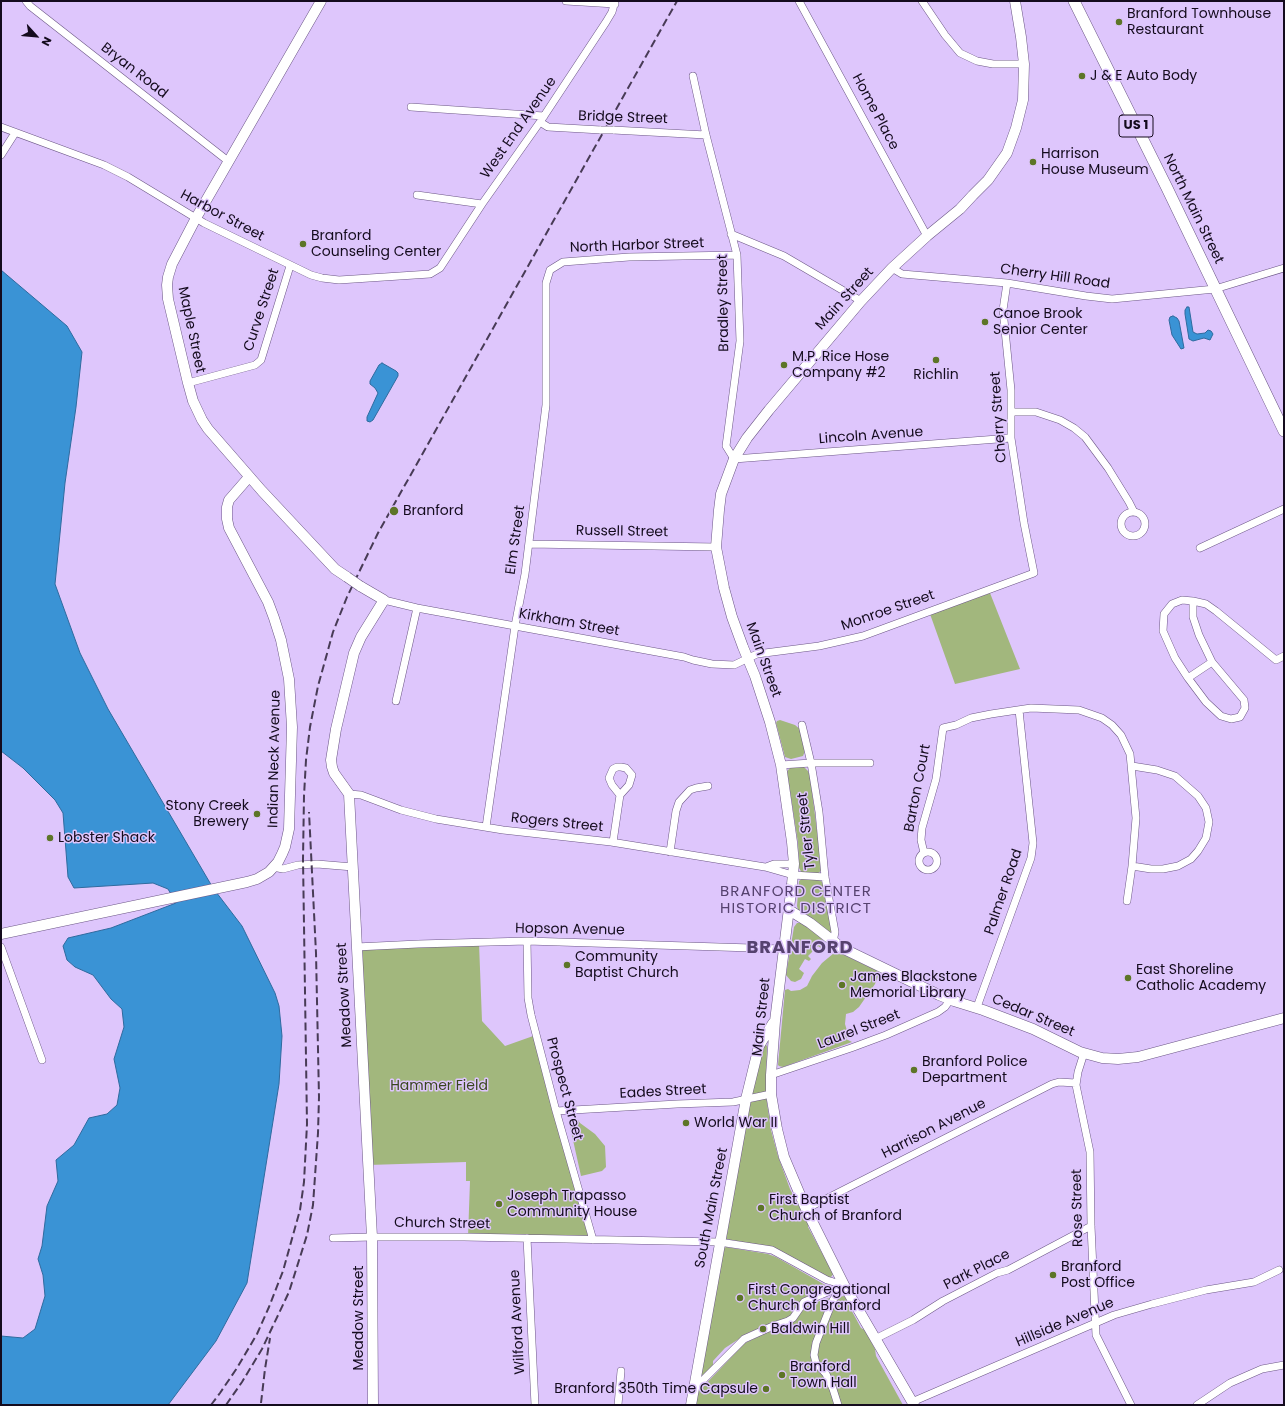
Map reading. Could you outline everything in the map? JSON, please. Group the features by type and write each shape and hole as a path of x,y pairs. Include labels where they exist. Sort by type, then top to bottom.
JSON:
{"main road":[{"name":"North Main Street","path":"1074,1 1167,188 1284,431"}],"street":[{"name":"Bryan Road","path":"26,1 30,6 228,161"},
{"name":"Maple Street","path":"321,1 196,218 172,264 167,285 170,306 193,401 208,429 249,477 335,569 384,600"},
{"path":"566,1 615,2"},
{"name":"Home Place","path":"799,1 927,236"},
{"path":"922,1 945,36 960,53 977,61 993,64 1024,64"},
{"name":"Main Street","path":"913,1404 844,1285 806,1209 784,1157 776,1129 771,1094 771,1075 775,1021 794,864 789,812 781,765 770,722 755,676 737,632 724,588 716,547 720,499 734,459 747,438 768,410 861,301 892,268 927,236 960,209 988,180 1006,153 1016,128 1023,100 1024,64 1022,36 1015,1"},
{"name":"West End Avenue","path":"440,268 482,204 542,119 606,22 615,2"},
{"name":"Bradley Street","path":"694,76 706,135 737,255 740,341 726,446 734,459"},
{"name":"Bridge Street","path":"411,107 542,119 548,127 706,135"},
{"name":"Harbor Street","path":"1,127 104,165 128,177 196,218 290,266 322,278 339,280 422,275 435,272 440,268"},
{"path":"1,155 16,132"},
{"path":"417,195 482,204"},
{"path":"731,234 784,256 861,301"},
{"name":"North Harbor Street","path":"563,262 629,256 737,255"},
{"name":"Elm Street","path":"486,827 515,626 529,544 546,405 546,283 550,270 563,262"},
{"name":"Curve Street","path":"188,383 254,365 260,360 290,266"},
{"name":"Cherry Hill Road","path":"892,268 902,274 1007,283 1112,299 1215,289 1284,268"},
{"name":"Cherry Street","path":"1007,283 1003,310 1012,412 1011,438 1024,523 1034,573"},
{"path":"1012,412 1036,412 1060,420 1074,428 1084,437 1108,468 1134,512"},
{"name":"Lincoln Avenue","path":"734,459 1011,438"},
{"name":"Indian Neck Avenue","path":"1,934 257,879 263,876 278,862 285,847 289,830 292,727 291,700 285,656 268,602 229,528 226,518 229,500 249,477"},
{"path":"1200,548 1284,509"},
{"name":"Russell Street","path":"529,544 716,547"},
{"name":"Monroe Street","path":"748,659 757,654 819,646 863,636 1034,573"},
{"path":"349,794 341,784 332,767 332,752 354,653 361,637 384,600"},
{"name":"Kirkham Street","path":"384,600 417,608 684,657 712,664 734,665 748,659"},
{"path":"1193,601 1193,617 1199,635 1212,662 1244,700 1245,708 1240,717 1231,719 1221,716 1206,702 1188,678 1175,658 1163,631 1164,614 1172,604 1182,600 1193,601 1206,604 1276,660 1284,656"},
{"path":"396,701 417,608"},
{"path":"1188,678 1212,662"},
{"path":"1018,710 1031,708 1079,710 1102,718 1112,725 1121,735 1130,754 1136,818 1127,901"},
{"name":"Barton Court","path":"924,853 921,840 922,828 936,779 943,728 956,725 971,718 1018,710"},
{"name":"Palmer Road","path":"977,1007 1031,858 1033,843 1018,710"},
{"name":"Tyler Street","path":"802,725 811,763 819,812 825,877 835,932 833,942"},
{"path":"781,765 811,763 870,763"},
{"path":"1132,766 1157,770 1175,776 1198,796 1206,808 1209,822 1206,838 1191,859 1178,866 1163,869 1132,866"},
{"path":"670,852 676,811 679,802 690,790 708,786"},
{"name":"Rogers Street","path":"349,794 361,795 401,810 436,819 486,827 613,842 766,867 793,875 825,877"},
{"name":"Meadow Street","path":"349,794 372,1237 373,1405"},
{"path":"613,842 620,795"},
{"path":"273,867 283,869 298,865 317,864 353,867"},
{"name":"Rogers Street","path":"766,867 774,864 794,864"},
{"name":"Cedar Street","path":"789,910 810,923 844,949 950,1000 977,1007 1033,1029 1084,1053 1109,1059 1128,1059 1284,1018"},
{"name":"Hopson Avenue","path":"356,947 527,941 784,949"},
{"name":"Prospect Street","path":"527,941 528,998 531,1015 556,1111 593,1240"},
{"path":"1,947 42,1060"},
{"name":"Laurel Street","path":"771,1075 886,1035 938,1012 945,1007 950,1000"},
{"name":"South Main Street","path":"691,1405 719,1242 746,1099 759,1046 775,1021"},
{"name":"Rose Street","path":"1084,1053 1076,1083 1090,1152 1091,1226 1096,1336 1131,1405"},
{"name":"Harrison Avenue","path":"806,1209 1052,1084 1061,1082 1076,1083"},
{"name":"Eades Street","path":"556,1111 733,1102 771,1094"},
{"name":"Park Place","path":"875,1339 913,1320 997,1273 1008,1270 1091,1226"},
{"name":"Church Street","path":"333,1238 527,1238 719,1242 770,1250 790,1259 827,1280 844,1285"},
{"name":"Wilford Avenue","path":"527,1238 535,1405"},
{"name":"Hillside Avenue","path":"913,1404 1114,1315 1206,1290 1254,1282 1279,1270"},
{"path":"694,1386 698,1385 744,1339 788,1321 793,1318 804,1302 844,1285"},
{"path":"838,1405 826,1374 816,1363 814,1355 816,1343 833,1300 844,1285"},
{"path":"1197,1405 1215,1392 1241,1378 1262,1370 1284,1365"},
{"path":"618,1405 620,1371"}],"green space":[{"path":"990,593 1020,669 955,684 930,614"},
{"path":"780,720 795,725 801,730 805,751 803,756 791,759 785,757 776,723"},
{"path":"791,767 804,767 810,776 822,870 817,874 802,873 799,868 798,843 787,772"},
{"path":"803,878 819,880 824,883 832,931 831,934 798,910 799,881"},
{"path":"797,923 803,923 819,936 825,945 824,949 818,946 808,956 811,959 809,961 805,959 799,969 804,973 801,979 795,982 791,981 786,975 794,927"},
{"name":"Hammer Field","path":"479,943 482,1021 505,1046 536,1035 593,1240 468,1237 470,1181 466,1181 466,1162 368,1165 356,947"},
{"path":"834,953 842,954 880,972 875,984 859,1007 853,1012 846,1014 845,1024 848,1034 846,1039 852,1042 783,1067 779,1066 785,990 800,990 807,986 812,976 822,963"},
{"path":"765,1044 767,1046 767,1103 771,1130 778,1156 790,1189 808,1223 808,1227 828,1264 832,1268 834,1273 831,1277 828,1277 767,1247 726,1239 750,1102 763,1046"},
{"path":"578,1120 595,1134 605,1146 606,1167 602,1171 581,1176 569,1122"},
{"path":"726,1247 768,1254 776,1257 827,1286 827,1288 806,1297 798,1304 788,1319 781,1321 779,1320 748,1333 725,1348 713,1361 713,1366 701,1375 722,1249"},
{"path":"844,1296 848,1300 848,1304 861,1328 865,1330 875,1349 876,1356 903,1405 695,1405 697,1393 745,1343 770,1331 789,1325 807,1306 825,1299"}],"water":[{"path":"1,270 67,326 82,352 65,483 55,584 80,653 108,709 213,888 242,926 275,993 279,1006 282,1036 279,1084 247,1283 216,1341 168,1405 1,1405 1,1336 23,1338 35,1329 45,1296 43,1275 38,1259 42,1246 47,1206 58,1181 56,1160 74,1145 89,1118 107,1114 117,1105 120,1088 114,1059 124,1027 122,1009 111,999 93,975 75,967 67,960 63,946 68,938 111,928 176,903 168,889 153,883 74,888 68,877 63,813 55,800 23,768 1,751"},
{"path":"1187,307 1189,307 1193,332 1197,334 1205,333 1208,330 1211,331 1213,334 1210,340 1204,338 1193,341 1189,339 1185,314"},
{"path":"1173,316 1179,321 1184,348 1181,349 1172,335 1169,320 1170,317"},
{"path":"382,363 396,371 398,376 373,420 370,422 367,421 367,417 378,393 370,384 370,381 379,365"}],"railway":[{"path":"211,1405 237,1368 257,1334 283,1271 300,1210 304,1182 307,1124 303,859 306,760 310,727 318,686 333,632 347,597 378,533 677,1"},
{"path":"226,1405 262,1349 289,1292 307,1235 313,1205 319,1097 316,953 309,812"},
{"path":"261,1403 270,1338"}],"place":[{"name":"Branford Townhouse Restaurant","path":"1119,22"},
{"name":"J & E Auto Body","path":"1082,76"},
{"name":"Harrison House Museum","path":"1033,162"},
{"name":"Branford Counseling Center","path":"303,244"},
{"name":"Canoe Brook Senior Center","path":"985,322"},
{"name":"Richlin","path":"936,360"},
{"name":"M.P. Rice Hose Company #2","path":"784,365"},
{"name":"Branford","path":"394,511"},
{"name":"Stony Creek Brewery","path":"257,814"},
{"name":"Lobster Shack","path":"50,838"},
{"name":"Community Baptist Church","path":"567,965"},
{"name":"East Shoreline Catholic Academy","path":"1128,978"},
{"name":"James Blackstone Memorial Library","path":"842,985"},
{"name":"Branford Police Department","path":"914,1070"},
{"name":"World War II","path":"686,1123"},
{"name":"Joseph Trapasso Community House","path":"499,1204"},
{"name":"First Baptist Church of Branford","path":"761,1208"},
{"name":"Branford Post Office","path":"1053,1275"},
{"name":"First Congregational Church of Branford","path":"740,1298"},
{"name":"Baldwin Hill","path":"763,1329"},
{"name":"Branford Town Hall","path":"782,1375"},
{"name":"Branford 350th Time Capsule","path":"766,1389"}],"district":[{"name":"BRANFORD CENTER HISTORIC DISTRICT","path":"796,900"},
{"name":"BRANFORD","path":"800,948"}]}
